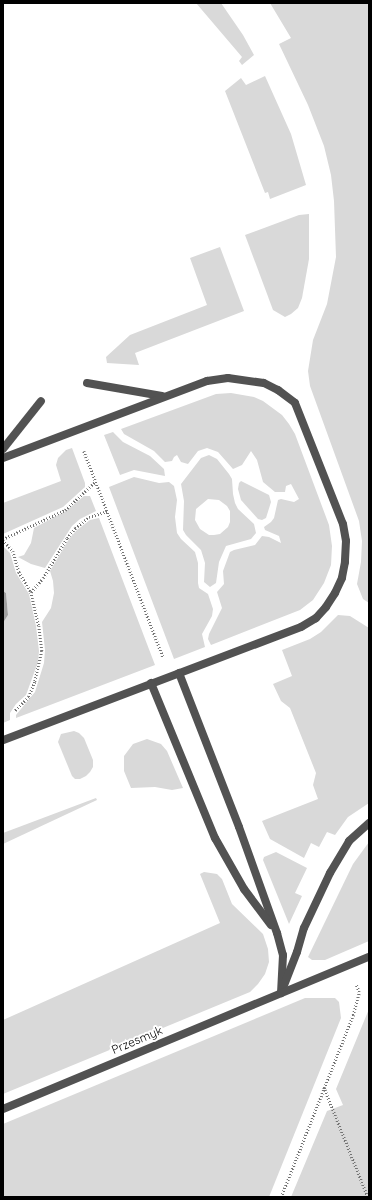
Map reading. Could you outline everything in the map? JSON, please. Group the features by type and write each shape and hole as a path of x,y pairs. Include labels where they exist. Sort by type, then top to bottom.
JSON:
{"street":[{"path":"3,458 163,396 207,381 228,378 264,384 278,390 295,403 343,524 346,541 345,562 342,578 326,607 316,618 301,627 3,740"},
{"path":"87,383 163,396"},
{"path":"3,449 41,401"},
{"path":"179,673 239,827 277,932 283,955 280,993"},
{"path":"151,683 215,838 244,889 277,932"},
{"path":"280,993 297,952 304,928 330,873 349,841 369,823"},
{"name":"Przesmyk","path":"3,1109 369,956"}],"path":[{"path":"77,430 170,676"},
{"path":"17,734 13,714 29,697 41,663 42,651 39,626 31,592 19,572 13,551 3,540 65,510 96,481"},
{"path":"31,592 43,578 74,528 89,517 107,511"},
{"path":"281,1197 353,1015 359,992 349,965"},
{"path":"324,1087 368,1197"}],"shaded area":[{"path":"196,3 221,3 243,35 254,55 242,65 239,61 242,57"},
{"path":"270,3 369,3 369,603 363,599 357,584 361,562 362,541 359,521 310,386 308,371 313,340 327,304 336,257 334,201 331,175 324,146 308,105 279,44 291,38"},
{"path":"265,76 291,134 306,185 270,199 268,192 265,193 225,91 241,78 246,85"},
{"path":"309,214 309,259 302,298 298,308 285,317 273,310 245,235 299,215"},
{"path":"220,247 244,311 135,353 139,365 107,363 106,357 130,335 207,305 190,258"},
{"path":"231,393 254,397 263,401 282,415 295,434 329,525 332,546 331,565 324,583 313,600 300,610 211,645 208,639 209,634 222,608 217,592 224,584 223,571 230,552 255,545 262,536 269,537 281,543 279,536 265,530 264,527 274,518 278,500 281,499 294,502 299,499 291,484 286,486 285,492 275,492 263,482 257,460 251,451 242,465 233,469 218,452 207,448 198,451 188,464 181,462 177,455 172,461 165,462 154,451 124,434 121,429 216,394"},
{"path":"113,432 123,442 150,456 164,469 165,476 134,470 120,475 104,435"},
{"path":"72,448 85,483 85,487 63,507 3,534 3,503 61,481 56,465 58,458 66,450"},
{"path":"209,455 217,459 229,474 232,479 235,503 238,509 254,524 256,533 251,539 226,546 219,562 216,583 210,587 204,582 205,563 201,550 183,530 184,501 181,484 201,458","holes":["208,499 219,500 227,506 230,511 230,522 228,527 220,534 209,535 200,529 195,520 196,509"]},
{"path":"134,477 159,483 169,482 174,486 177,500 175,517 177,533 181,539 195,552 198,563 199,588 208,594 213,609 212,616 202,634 205,647 174,659 109,487"},
{"path":"241,481 269,495 271,502 266,518 262,520 258,519 241,500 238,489"},
{"path":"84,496 90,496 96,511 80,519 72,526 45,568 31,564 18,557 24,555 31,543 34,528 66,511"},
{"path":"99,518 155,665 16,718 16,715 35,692 44,663 45,650 42,622 51,608 54,593 50,571 69,539 77,530 90,520"},
{"path":"3,546 10,553 16,573 29,594 36,626 39,651 38,662 26,695 16,704 10,713 10,720 3,723 3,623 8,615 6,593 3,591"},
{"path":"3,591 6,593 8,615 3,623"},
{"path":"338,615 350,616 369,628 369,803 348,817 335,835 327,832 319,847 311,843 304,858 270,839 262,821 318,799 313,785 316,773 290,708 281,701 273,684 292,676 282,650 310,639 321,632"},
{"path":"74,731 79,733 84,738 93,760 93,767 90,772 80,779 75,779 72,776 58,742 61,734"},
{"path":"147,739 161,744 167,751 183,788 172,790 155,787 131,788 124,771 124,756 133,744"},
{"path":"96,798 97,800 3,844 3,833"},
{"path":"369,842 369,941 325,960 312,960 308,957 353,864"},
{"path":"276,852 307,868 295,893 302,896 289,924 263,860 264,857"},
{"path":"204,872 217,874 222,879 232,904 263,934 268,949 269,962 265,974 258,984 250,992 3,1094 3,1020 220,923 200,874"},
{"path":"305,998 335,998 339,1002 341,1018 269,1197 3,1197 3,1124"},
{"path":"369,1009 369,1197 291,1197 327,1111 343,1105 336,1089"}]}
